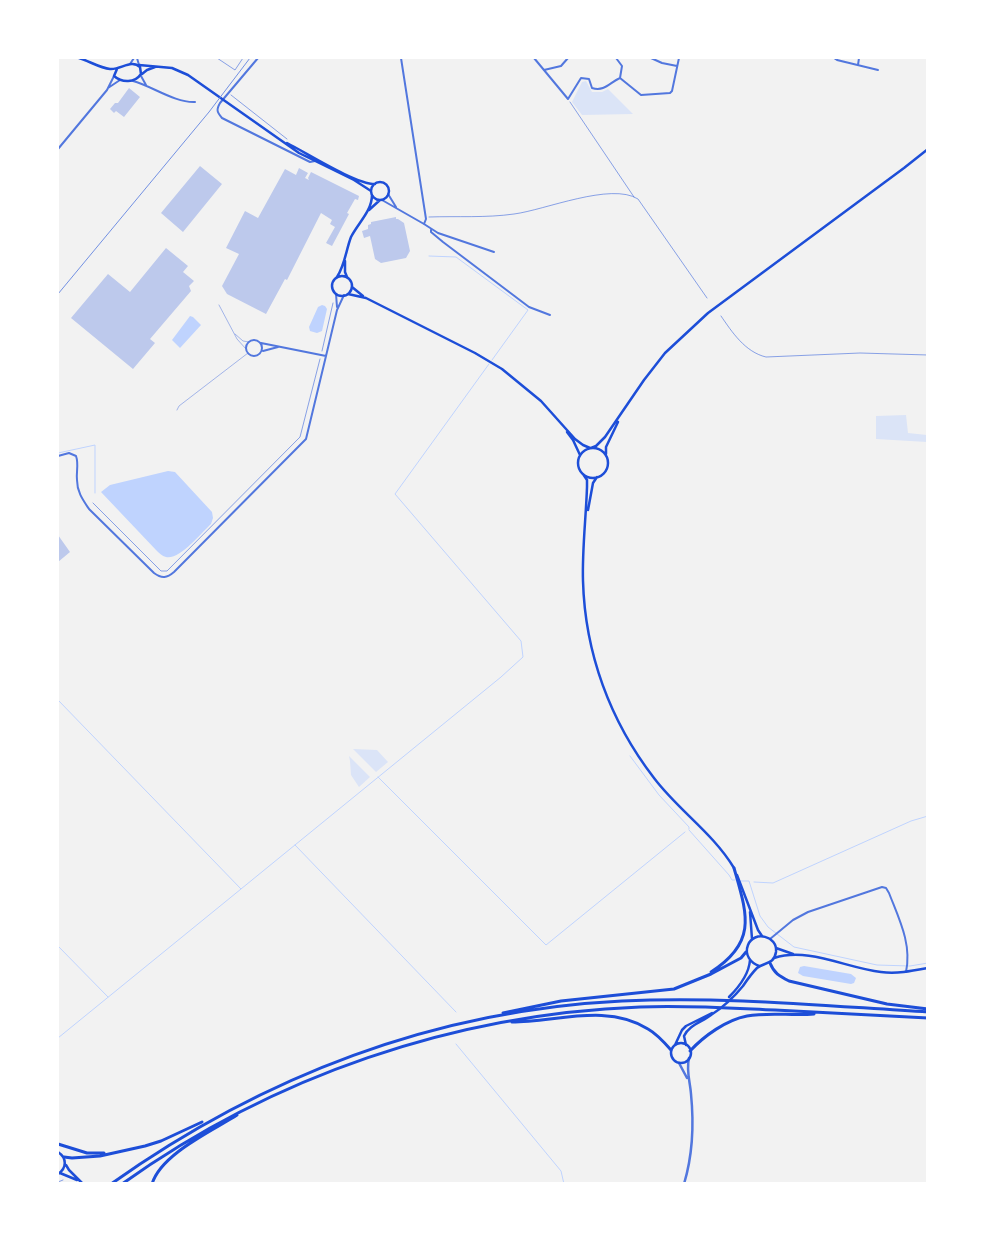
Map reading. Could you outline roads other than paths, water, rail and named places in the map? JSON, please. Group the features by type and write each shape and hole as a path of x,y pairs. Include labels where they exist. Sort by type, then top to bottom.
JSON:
{"highway":[{"path":"686,985 708,974 728,960 741,943 746,917 734,868"},
{"path":"493,1016 512,1010 561,1001 659,992 686,985 735,962 746,952"},
{"path":"770,963 773,971 778,976 789,982 887,1004 928,1010"},
{"path":"64,1157 72,1158 120,1153 161,1141 298,1076 363,1051 444,1027 493,1016 580,1004 622,1001 711,1000 928,1010"},
{"path":"122,1184 202,1132 250,1106 298,1084 378,1054 446,1034 498,1022 580,1011 639,1007 708,1007 928,1018"},
{"path":"690,1051 722,1026 746,1016 825,1013"},
{"path":"498,1022 520,1022 578,1016 607,1016 640,1024 658,1036 672,1050"},
{"path":"152,1184 156,1172 172,1156 250,1106"},
{"path":"111,1184 164,1147 217,1116"},
{"path":"58,1144 87,1153 120,1153"}],"main road":[{"path":"79,58 107,69 120,80 130,81 147,70 156,67"},
{"path":"107,69 130,64 166,67 180,71 314,161 354,180 372,193 375,199 381,200"},
{"path":"139,65 142,70 141,75"},
{"path":"114,76 117,68"},
{"path":"280,138 368,184 385,184 388,188 388,194 364,217"},
{"path":"580,456 596,446 605,437 653,368 691,327 928,149"},
{"path":"345,257 345,272 351,281 352,287 348,294 344,296 336,294 332,286 341,272 345,257 352,236 372,200 375,184"},
{"path":"337,277 347,277"},
{"path":"352,287 366,298 486,359 516,380 552,413 582,445 599,449 606,455"},
{"path":"348,294 366,298"},
{"path":"552,413 573,440 580,456 578,465 587,480 583,580 587,624 596,666 612,708 631,745 668,795 717,844 734,868 758,930 762,936 770,939 776,948 794,955 880,972 906,972 928,968"},
{"path":"586,524 593,483 607,468 606,448 620,416"},
{"path":"583,474 592,478 597,477"},
{"path":"749,908 752,939 746,952 750,960 759,966"},
{"path":"752,939 762,936"},
{"path":"750,960 749,968 738,988 713,1012 682,1030 672,1050 672,1058 679,1063 683,1063 689,1058 690,1051 684,1039 685,1033 720,1008 742,987 759,966 770,963 774,958 776,948"},
{"path":"774,958 794,955"},
{"path":"675,1045 681,1043 686,1045"},
{"path":"58,1152 64,1157 69,1170 83,1184"},
{"path":"65,1162 65,1166 59,1173 83,1184"}],"street":[{"path":"130,64 136,58 139,65"},
{"path":"258,58 220,103 217,113 222,118 310,162 317,161 340,171"},
{"path":"401,58 426,219 424,224"},
{"path":"534,58 568,99 582,78 588,78 592,88 600,90 620,78 622,66 616,58"},
{"path":"544,70 562,66 568,58"},
{"path":"651,58 662,63 677,66"},
{"path":"620,78 641,95 667,94 672,90 679,58"},
{"path":"834,58 878,70"},
{"path":"858,65 859,58"},
{"path":"141,75 146,85"},
{"path":"58,150 107,90 114,76"},
{"path":"107,90 120,80"},
{"path":"130,81 146,85 186,103 195,102"},
{"path":"388,194 391,201 398,208"},
{"path":"381,200 424,224 443,242 528,307 550,315"},
{"path":"431,230 449,238 475,244 494,252"},
{"path":"336,294 338,310"},
{"path":"58,456 68,454 76,456 78,461 78,488 81,497 89,509 159,577 163,578 170,575 306,439 338,310 344,296"},
{"path":"280,347 262,351 256,356 248,353 246,349 249,342 254,340 326,356"},
{"path":"261,343 262,351"},
{"path":"770,939 793,920 808,912 882,887 886,888 889,893 906,938 908,951 906,972"},
{"path":"689,1058 687,1066 689,1084"},
{"path":"679,1063 685,1073 691,1092 692,1143 684,1184"}],"lane":[{"path":"220,305 237,339 246,349"},
{"path":"234,333 249,342"},
{"path":"177,410 179,406 248,353"}],"water":[{"path":"322,305 327,309 322,331 317,333 310,331 309,327 318,307"},
{"path":"190,316 201,325 180,348 172,340"},
{"path":"168,471 175,472 212,512 213,518 211,524 196,539 184,550 172,557 166,557 156,550 101,492 110,485"},
{"path":"804,966 851,974 856,978 854,983 851,984 803,976 798,973 800,967"}],"waterway":[{"path":"429,256 456,257 528,310 492,360"},
{"path":"241,889 523,657 521,641 395,494 489,364"},
{"path":"58,453 95,445 95,493"},
{"path":"58,700 241,889 58,1038"},
{"path":"630,756 659,795 689,829"},
{"path":"378,777 546,945 685,832"},
{"path":"754,882 773,883 911,821 928,816"},
{"path":"689,830 732,880 735,880"},
{"path":"295,845 456,1012"},
{"path":"741,881 749,881 760,916 768,927 794,947 877,965 910,966 928,963"},
{"path":"58,946 108,997"},
{"path":"456,1044 561,1171 564,1184"}],"railway":[{"path":"58,294 209,112 250,58"}]}
